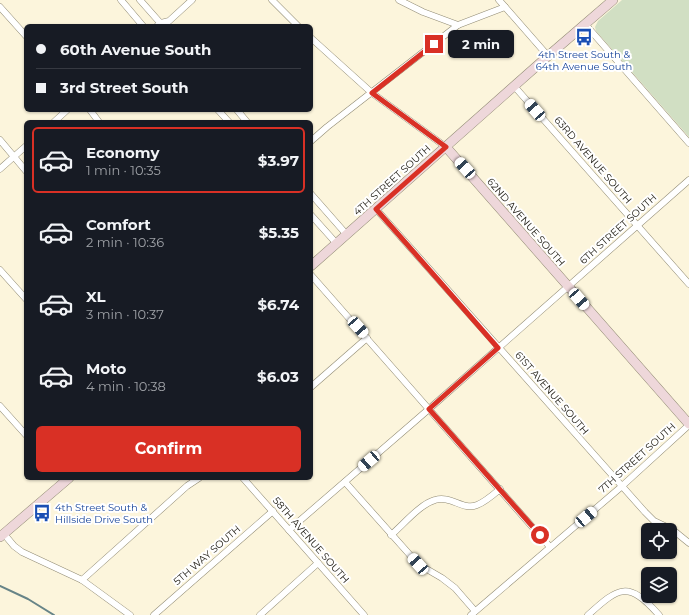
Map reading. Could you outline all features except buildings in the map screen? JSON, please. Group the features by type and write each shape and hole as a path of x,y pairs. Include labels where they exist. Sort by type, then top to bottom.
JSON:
{"street":[{"path":"121,0 141,24"},
{"path":"140,0 163,24 192,0"},
{"path":"272,0 296,24"},
{"path":"399,0 423,12 458,25"},
{"path":"499,0 548,56"},
{"name":"4TH STREET SOUTH","path":"313,264 613,0"},
{"path":"313,139 458,25 505,6"},
{"path":"0,7 24,34"},
{"path":"585,24 689,143"},
{"name":"62ND AVENUE SOUTH","path":"313,40 372,93 446,147 689,425"},
{"name":"63RD AVENUE SOUTH","path":"514,86 689,284"},
{"path":"56,120 65,112"},
{"path":"92,112 98,120"},
{"path":"220,112 227,120"},
{"path":"239,112 245,120"},
{"path":"0,140 24,168"},
{"path":"0,169 24,148"},
{"name":"6TH STREET SOUTH","path":"289,530 689,180"},
{"path":"313,196 347,235"},
{"name":"61ST AVENUE SOUTH","path":"376,209 621,487 654,521 673,530 689,543"},
{"path":"313,217 337,244"},
{"path":"0,270 24,297"},
{"path":"313,277 550,547"},
{"path":"313,385 367,338"},
{"path":"0,406 24,433"},
{"name":"7TH STREET SOUTH","path":"473,613 621,487 689,425"},
{"path":"65,480 2,536 22,552 82,580 130,615"},
{"path":"82,580 196,480"},
{"name":"58TH AVENUE SOUTH","path":"245,480 364,615"},
{"path":"345,482 418,564 442,578 455,588 473,613"},
{"path":"391,535 425,505 434,500 442,499 454,501 465,506 476,506 500,489"},
{"name":"5TH WAY SOUTH","path":"154,615 272,511"},
{"path":"260,615 318,563"},
{"path":"588,615 607,598 621,592 631,592 640,596 659,615"}],"green space":[{"path":"622,0 689,0 689,137 596,31 595,27 598,21"}],"waterway":[{"path":"0,586 28,599 54,615"}],"place":[{"name":"4th Street South & 64th Avenue South","path":"584,37"},
{"name":"4th Street South & Hillside Drive South","path":"42,513"}],"route":[{"path":"434,44 372,93 446,147 376,209 498,348 429,409 540,535"}]}
